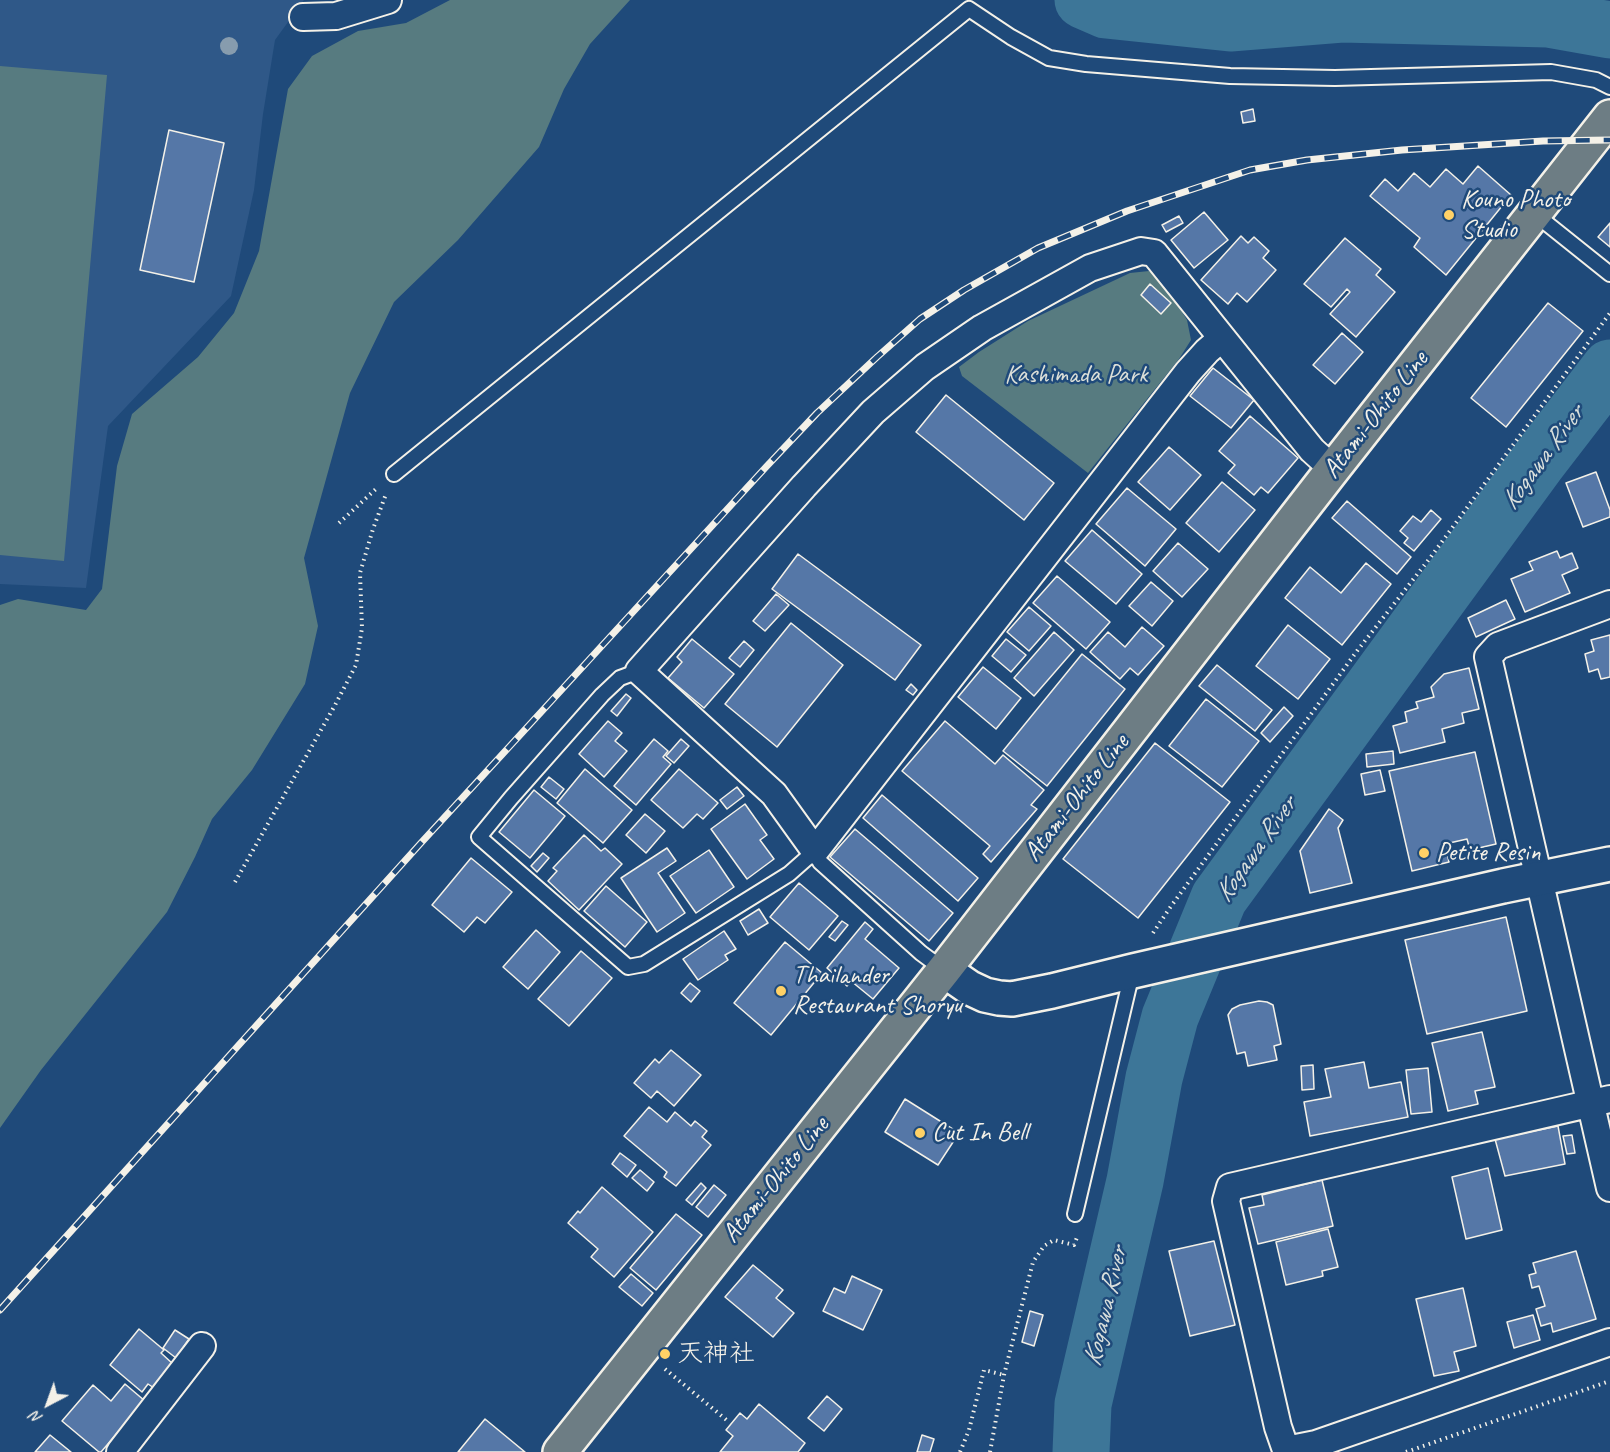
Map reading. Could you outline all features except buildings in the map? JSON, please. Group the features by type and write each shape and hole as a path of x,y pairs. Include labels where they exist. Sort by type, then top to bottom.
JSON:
{"main road":[{"name":"Atami-Ohito Line","path":"560,1452 944,970 1610,117"}],"street":[{"path":"303,17 336,16 388,0"},
{"path":"1222,338 1188,372 815,851 774,794 639,671 796,494 873,412 925,367 982,328 1090,268 1141,251 1154,254 1222,338 1312,450 1333,469"},
{"path":"1610,604 1498,646 1488,657 1539,878 1600,1101 1610,1188"},
{"path":"944,970 984,995 999,999 1012,999 1539,878 1610,864"},
{"path":"1600,1101 1230,1187 1226,1202 1278,1426 1286,1450 1316,1444 1610,1342"},
{"path":"120,1452 202,1346"}],"lane":[{"path":"394,474 969,9 1011,37 1049,58 1086,64 1230,76 1335,78 1551,72 1596,80 1610,87"},
{"path":"1535,214 1610,274"},
{"path":"639,671 620,678 602,695 479,837 628,967 644,964 789,874 815,851 820,862 921,953 944,970"},
{"path":"1075,1215 1139,970"}],"path":[{"path":"1152,936 1169,909 1357,651 1430,558 1610,313"},
{"path":"339,523 394,474"},
{"path":"235,882 356,665 362,628 360,573 373,529 394,474"},
{"path":"990,1452 1004,1375 1033,1262 1044,1245 1054,1240 1074,1245 1079,1232 1075,1215"},
{"path":"641,1350 729,1422"},
{"path":"960,1452 969,1430 984,1370 1004,1375"},
{"path":"1406,1452 1610,1381"}],"shaded area":[{"path":"0,0 304,0 275,40 254,190 231,296 108,426 86,588 0,584"}],"green space":[{"path":"450,0 630,0 590,44 564,89 539,147 458,240 394,302 350,393 304,558 318,626 305,684 252,770 212,819 167,912 41,1070 0,1128 0,605 18,599 86,610 102,589 117,466 132,414 198,357 234,313 259,251 288,89 312,56 358,31 406,23"},
{"path":"0,66 107,75 64,561 0,555"},
{"name":"Kashimada Park","path":"1149,271 1164,283 1187,320 1191,340 1179,359 1088,473 962,376 959,367 1028,321 1130,273"}],"waterway":[{"name":"Kogawa River","path":"1083,0 1106,10 1230,23 1342,14 1548,19 1610,30"},
{"name":"Kogawa River","path":"1081,1452 1083,1404 1135,1181 1154,1078 1170,1017 1219,898 1537,463 1610,368"}],"railway":[{"path":"0,1310 420,844 766,467 817,413 920,319 964,290 1038,248 1127,211 1250,170 1307,160 1402,150 1543,141 1610,140"}],"place":[{"name":"Kouno Photo Studio","path":"1449,215"},
{"name":"Petite Resin","path":"1424,853"},
{"name":"Thailander Restaurant Shoryu","path":"781,991"},
{"name":"Cut In Bell","path":"920,1133"},
{"name":"天神社","path":"665,1354"}]}
